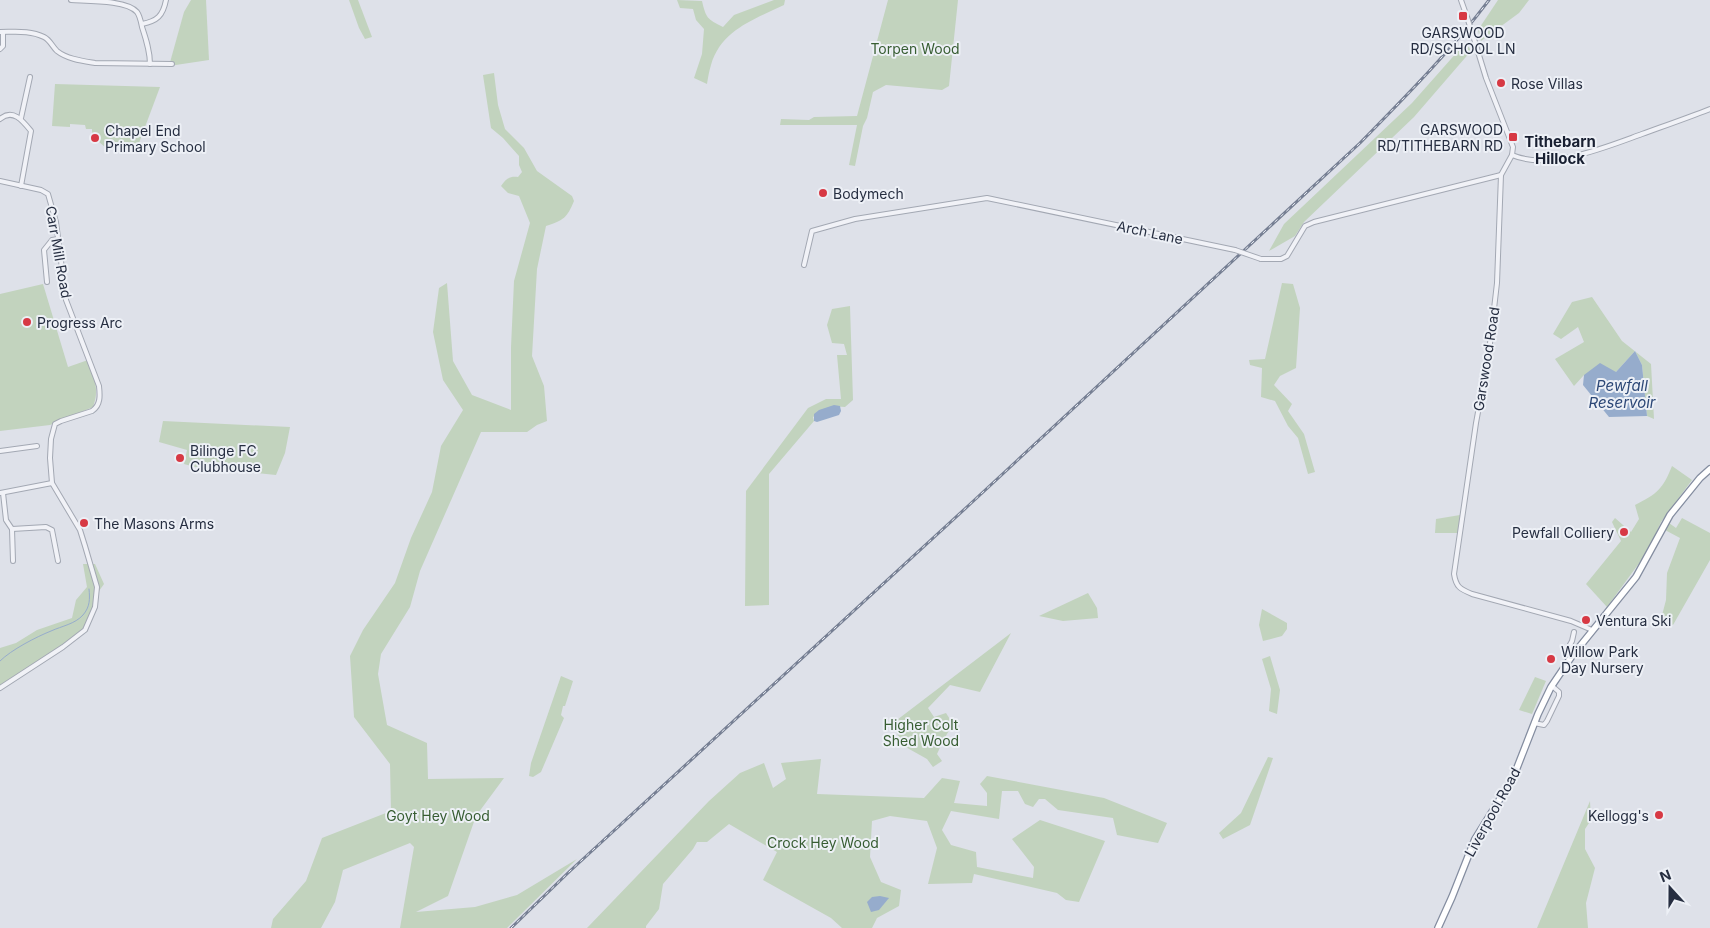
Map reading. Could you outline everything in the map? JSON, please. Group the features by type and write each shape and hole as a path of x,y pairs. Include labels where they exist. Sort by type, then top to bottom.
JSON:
{"highway":[{"name":"Liverpool Road","path":"1438,928 1475,838 1513,778 1534,723 1552,686 1572,656 1641,570 1670,515 1700,478 1710,469"}],"street":[{"path":"71,0 123,1 132,6 138,12 142,24 150,50 150,64"},
{"path":"142,24 156,21 162,15 166,0"},
{"path":"1461,0 1486,78 1514,148 1512,155 1547,160 1590,153 1710,109"},
{"path":"0,50 3,46 1,32 22,31 44,37 60,52 73,58 95,63 172,64"},
{"path":"20,118 30,78"},
{"path":"0,118 10,114 20,118 31,131 21,186"},
{"name":"Garswood Road","path":"1512,155 1501,175 1498,283 1454,574 1455,583 1461,589 1472,594 1571,622 1592,630"},
{"name":"Arch Lane","path":"804,266 812,231 855,220 986,198 1235,250 1261,259 1281,259 1287,256 1305,226 1314,222 1501,175"},
{"name":"Carr Mill Road","path":"0,181 41,190 48,194 56,222 66,300 99,386 100,399 97,408 92,411 55,424 50,439 52,483 72,515 82,538 97,587 95,607 85,630 0,688"},
{"path":"47,282 44,250 52,240 58,238"},
{"path":"0,450 37,446"},
{"path":"13,561 12,529 6,520 1,493 52,483"},
{"path":"12,529 46,527 52,530 58,561"},
{"path":"1572,634 1567,651 1572,656"},
{"path":"1534,723 1544,725 1559,696 1559,692 1552,686"}],"green space":[{"path":"191,0 206,0 209,60 169,66 184,12"},
{"path":"349,0 358,0 372,37 365,39"},
{"path":"677,0 702,1 708,17 723,27 734,15 774,0 785,0 784,5 740,27 731,34 716,53 707,84 694,78 702,54 704,29 696,20 693,9 680,8"},
{"name":"Torpen Wood","path":"888,0 958,0 949,86 942,90 886,85 873,92 867,118 863,126 855,166 849,165 857,125 780,125 781,119 809,120 814,117 857,116"},
{"path":"1498,0 1529,0 1519,13 1481,41 1478,30"},
{"path":"1466,42 1471,51 1414,117 1304,222 1295,236 1269,251 1284,224 1412,103"},
{"name":"Goyt Hey Wood","path":"494,73 498,105 505,129 524,148 537,171 572,196 574,201 564,218 546,226 537,269 532,356 544,386 547,421 527,432 481,432 420,571 410,607 381,654 378,674 387,725 427,743 428,779 504,778 476,816 448,896 416,912 475,907 517,895 577,859 507,928 400,928 414,847 410,843 343,870 335,902 321,928 271,928 273,919 306,881 322,838 391,811 390,764 354,717 350,656 363,630 395,583 411,538 432,492 441,446 463,410 443,380 433,332 439,288 447,283 453,361 472,395 511,410 514,281 530,223 519,196 508,193 501,186 508,178 518,177 522,172 519,165 519,156 491,128 483,75"},
{"path":"55,84 160,87 136,151 121,147 105,147 92,136 92,129 86,129 85,125 70,124 70,127 52,126"},
{"path":"1282,283 1293,284 1300,308 1296,368 1280,376 1274,385 1292,404 1288,411 1304,434 1315,472 1308,474 1298,438 1288,426 1275,401 1261,397 1262,368 1250,365 1249,360 1265,359"},
{"name":"Progress Arc","path":"43,284 68,367 88,360 96,389 95,401 93,407 50,425 0,431 0,294"},
{"path":"1592,297 1622,341 1635,351 1616,372 1584,375 1574,386 1555,359 1584,342 1578,327 1561,339 1553,334 1572,302"},
{"path":"850,306 853,400 845,407 828,408 813,417 814,421 769,474 769,605 745,606 746,491 808,408 826,399 841,399 837,355 847,355 844,344 832,343 827,325 832,309"},
{"path":"1635,352 1651,364 1654,419 1647,416 1642,365"},
{"path":"163,421 290,427 285,453 276,475 195,467 184,464 187,450 159,442"},
{"path":"1672,466 1692,480 1661,522 1648,551 1607,607 1586,584 1621,541 1612,522 1615,518 1631,532 1639,519 1635,505 1649,498 1662,486"},
{"path":"1460,515 1458,533 1435,533 1436,519"},
{"path":"1682,518 1710,533 1710,560 1673,625 1661,619 1666,600 1667,573 1680,538 1665,530 1669,523 1676,528"},
{"path":"83,564 95,564 104,584 99,591 97,606 81,634 0,685 0,648 16,643 37,630 72,618 76,600 87,587"},
{"path":"1088,593 1097,608 1098,618 1063,621 1039,616"},
{"path":"1262,609 1287,623 1287,629 1282,636 1263,641 1259,625"},
{"name":"Higher Colt Shed Wood","path":"1011,633 980,692 950,685 928,708 934,717 946,713 953,724 937,754 942,761 933,767 927,759 902,745 893,723"},
{"path":"1270,656 1280,690 1277,714 1269,711 1271,689 1262,659"},
{"path":"561,676 573,681 565,706 563,706 561,715 564,718 541,772 533,777 529,776 531,763"},
{"path":"1535,677 1546,681 1532,714 1519,710"},
{"path":"1268,757 1273,758 1250,825 1223,839 1219,833 1241,813"},
{"name":"Crock Hey Wood","path":"821,759 817,794 924,798 942,778 960,781 954,803 987,806 987,793 980,784 987,776 1104,798 1167,823 1158,843 1117,835 1113,818 1058,810 1045,799 1039,799 1033,807 1025,804 1018,791 1002,791 999,819 951,811 942,830 951,845 976,852 977,867 1033,878 1034,867 1012,839 1040,820 1105,841 1079,902 1066,900 1057,893 974,874 972,883 928,884 937,848 927,821 890,816 872,821 870,857 881,882 901,890 899,906 877,918 872,928 842,928 831,918 763,880 777,852 729,824 707,842 697,842 663,884 659,909 646,928 587,928 709,801 740,773 764,763 773,788 786,779 781,763"},
{"path":"1590,801 1591,820 1585,829 1585,849 1595,868 1586,903 1588,928 1537,928"}],"water":[{"name":"Pewfall Reservoir","path":"1635,351 1642,365 1647,416 1609,417 1583,385 1584,375 1600,363 1616,372"},
{"path":"834,405 840,406 841,411 839,415 817,422 814,421 814,414 819,410"},
{"path":"872,897 889,898 879,910 871,912 867,902"}],"waterway":[{"path":"0,661 31,640 80,618 88,606 89,589"}],"railway":[{"path":"511,928 570,871 1360,143 1443,56 1489,0"}],"place":[{"name":"GARSWOOD RD/SCHOOL LN","path":"1463,16"},
{"name":"Rose Villas","path":"1501,83"},
{"name":"GARSWOOD RD/TITHEBARN RD","path":"1513,137"},
{"name":"Chapel End Primary School","path":"95,138"},
{"name":"Bodymech","path":"823,193"},
{"name":"Progress Arc","path":"27,322"},
{"name":"Bilinge FC Clubhouse","path":"180,458"},
{"name":"The Masons Arms","path":"84,523"},
{"name":"Pewfall Colliery","path":"1624,532"},
{"name":"Ventura Ski","path":"1586,620"},
{"name":"Willow Park Day Nursery","path":"1551,659"},
{"name":"Kellogg's","path":"1659,815"}],"district":[{"name":"Tithebarn Hillock","path":"1560,150"}]}
